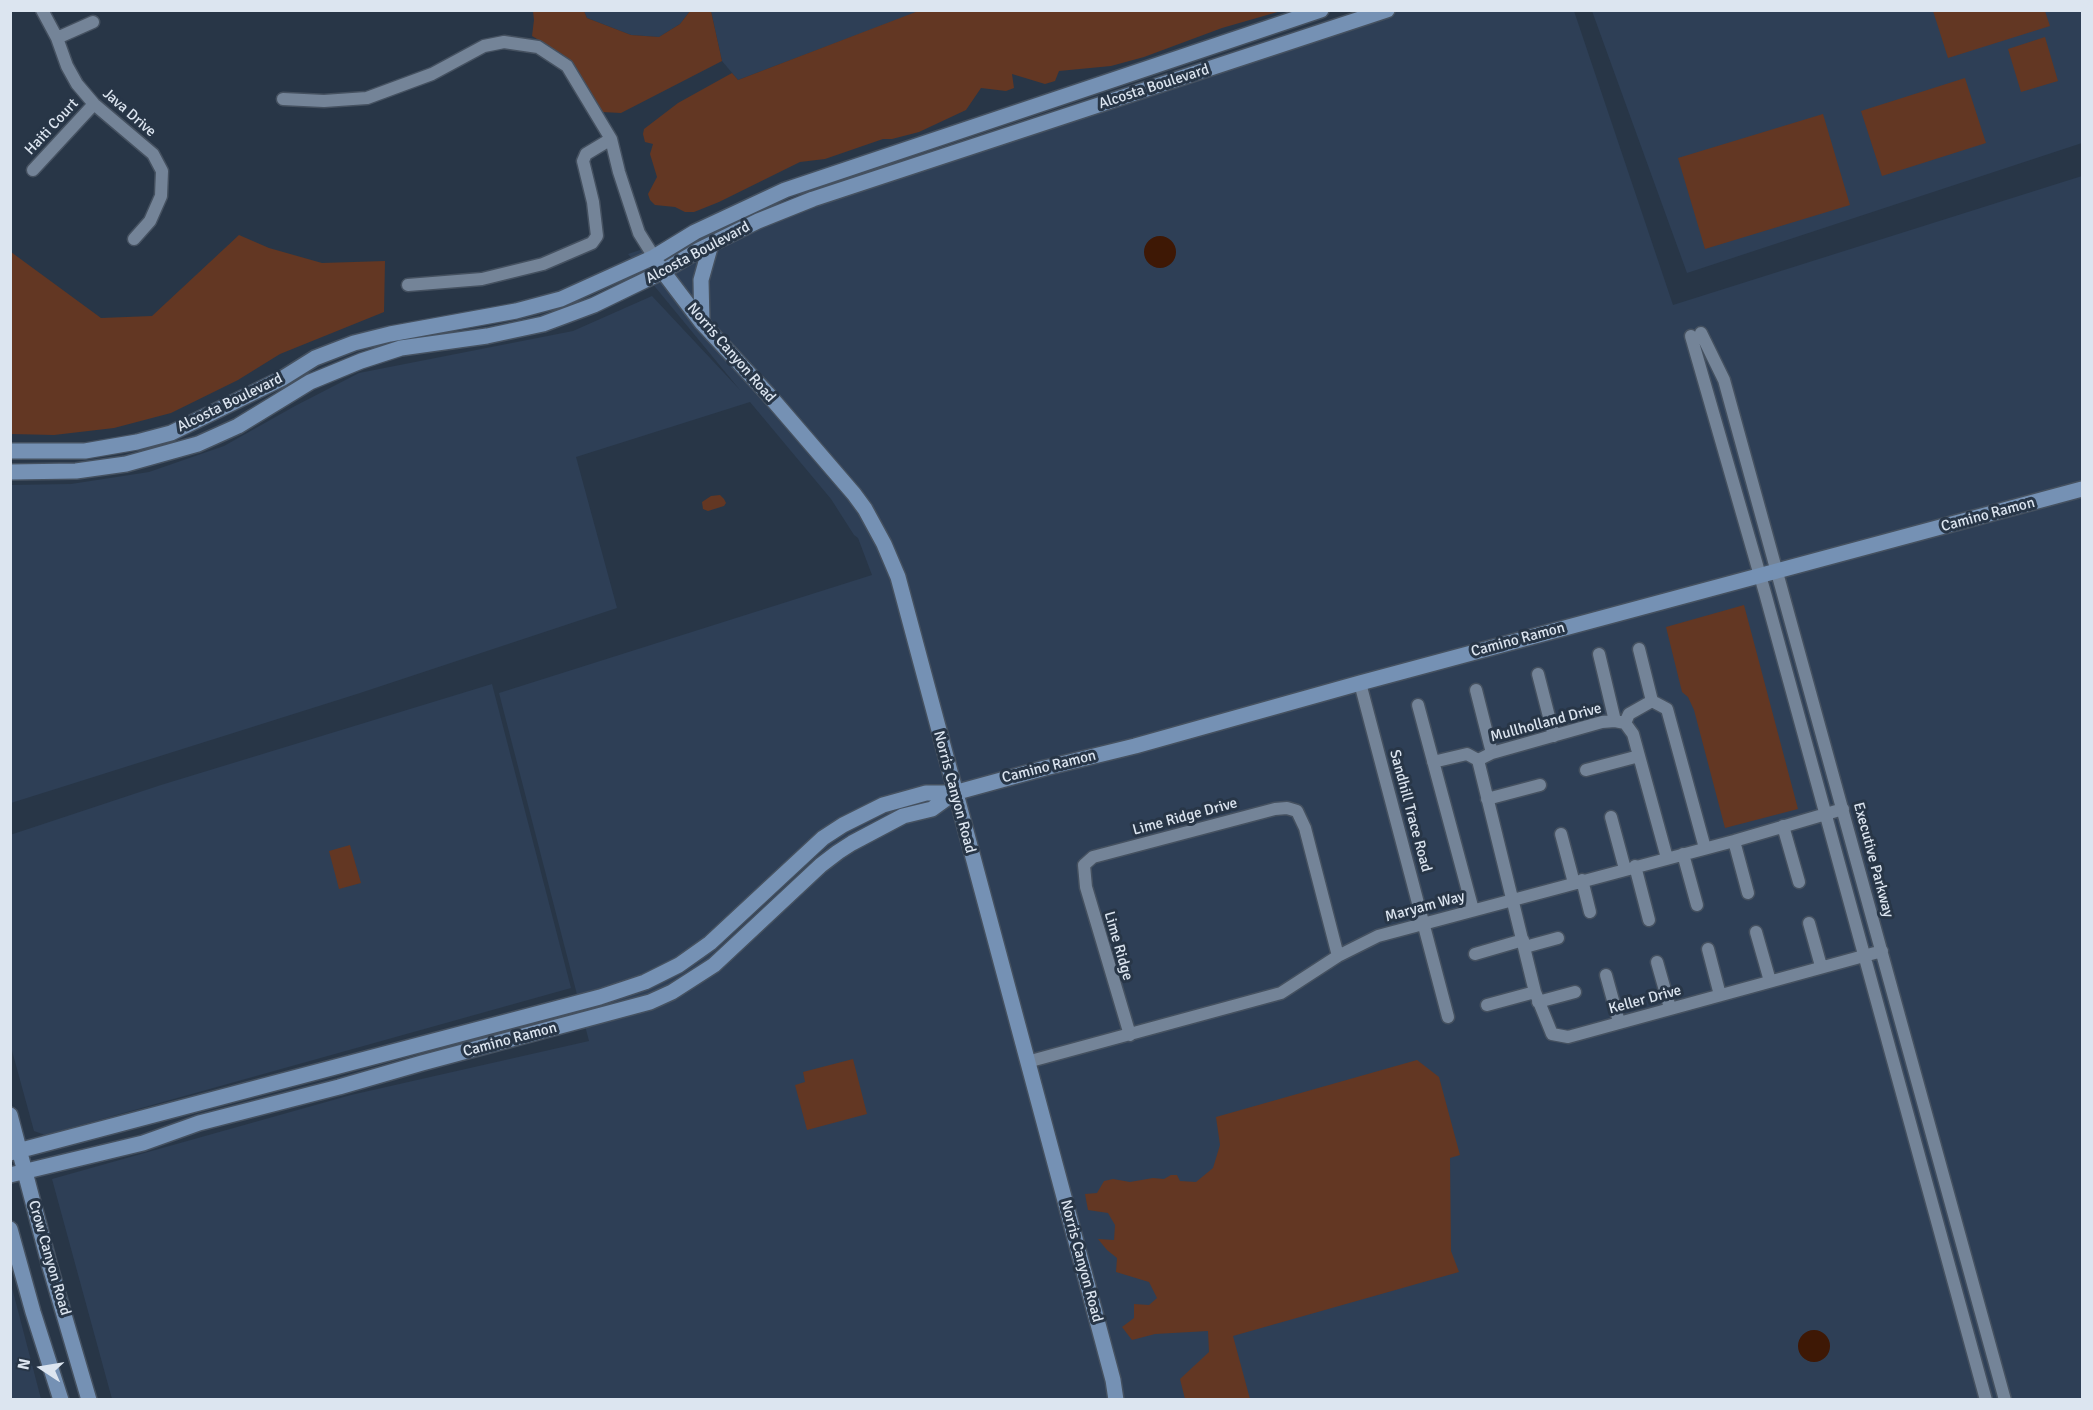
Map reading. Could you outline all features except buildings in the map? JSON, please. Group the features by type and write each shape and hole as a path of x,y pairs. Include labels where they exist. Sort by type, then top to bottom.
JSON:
{"main road":[{"name":"Alcosta Boulevard","path":"10,451 85,451 137,442 171,433 283,378 315,358 354,343 390,334 516,312 561,299 654,257 694,232 784,190 1321,10"},
{"name":"Alcosta Boulevard","path":"10,472 76,471 126,464 198,444 238,426 310,382 361,361 401,348 487,336 543,324 594,305 758,221 813,199 1387,10"},
{"path":"702,323 701,280 711,244"},
{"name":"Norris Canyon Road","path":"654,257 662,272 702,323 767,393 865,508 884,544 897,577 1117,1399"},
{"name":"Camino Ramon","path":"15,1152 600,997 645,982 679,965 710,943 823,838 883,805 926,794 954,793 1135,746 1360,683 2082,489"},
{"name":"Camino Ramon","path":"18,1174 144,1143 199,1123 650,1002 672,992 714,965 821,865 852,843 903,816 932,809 954,793"},
{"name":"Crow Canyon Road","path":"10,1115 18,1174 50,1267 89,1400"},
{"name":"Crow Canyon Road","path":"10,1229 61,1400"}],"street":[{"name":"Java Drive","path":"42,10 77,84 94,104 153,154 162,171 161,196 150,220 134,239"},
{"path":"57,38 93,22"},
{"path":"284,99 324,101 367,98 432,74 484,46 504,42 538,47 567,66 611,139 639,233 654,257"},
{"name":"Haiti Court","path":"33,170 94,104"},
{"path":"408,285 482,279 543,264 592,243 597,236 593,202 583,161 586,154 611,139"},
{"name":"Executive Parkway","path":"1986,1400 1696,334 1724,380 2005,1400"},
{"path":"1639,649 1652,701 1667,709 1671,719 1705,848"},
{"path":"1599,654 1620,722 1652,701"},
{"path":"1538,674 1554,736"},
{"name":"Sandhill Trace Road","path":"1360,683 1448,1017"},
{"path":"1476,690 1492,753"},
{"path":"1418,705 1473,910"},
{"name":"Mullholland Drive","path":"1513,900 1478,760 1492,753 1602,722 1620,722 1633,734 1667,858"},
{"path":"1433,762 1467,754 1478,760"},
{"path":"1587,770 1639,756"},
{"path":"1487,799 1540,786"},
{"name":"Lime Ridge Drive","path":"1084,865 1093,857 1214,823 1275,809 1287,808 1297,811 1305,828 1338,956"},
{"name":"Maryam Way","path":"1027,1062 1281,993 1338,956 1378,936 1734,841 1843,809"},
{"path":"1611,817 1649,920"},
{"path":"1783,826 1799,882"},
{"path":"1561,834 1590,912"},
{"path":"1734,841 1748,893"},
{"path":"1683,854 1696,905"},
{"name":"Lime Ridge","path":"1084,865 1088,896 1130,1035"},
{"name":"Keller Drive","path":"1513,900 1537,997 1552,1034 1558,1036 1568,1037 1882,951"},
{"path":"1809,923 1821,966"},
{"path":"1857,930 1875,925"},
{"path":"1756,932 1770,981"},
{"path":"1475,954 1558,938"},
{"path":"1708,949 1720,995"},
{"path":"1657,962 1670,1008"},
{"path":"1606,975 1619,1022"},
{"path":"1487,1005 1575,992"}],"shaded area":[{"path":"921,10 1281,11 1222,28 1144,57 1111,66 1059,71 1055,81 1045,84 1012,74 1014,88 1006,91 981,88 966,110 919,132 883,139 825,159 800,162 694,212 655,205 650,200 648,194 657,177 650,154 653,144 645,142 644,129 678,103 732,73 738,80"},
{"path":"533,11 584,11 587,18 631,35 659,37 680,24 690,11 711,11 722,61 621,113 602,112 575,67 562,54 532,36"},
{"path":"584,11 690,11 680,24 659,37 631,35 587,18"},
{"path":"711,11 921,11 738,80 722,61"},
{"path":"1357,11 1574,11 1673,305 2082,176 2082,1399 112,1399 52,1179 351,1095 589,1041 499,693 872,575 858,538 831,499 750,402 576,457 617,608 357,694 11,803 10,485 71,484 149,472 224,446 359,373 573,331 652,296 740,390 628,254"},
{"path":"1592,11 2082,11 2082,143 1687,273"},
{"path":"1933,11 2045,11 2050,26 1948,58"},
{"path":"2045,37 2058,81 2021,92 2008,49"},
{"path":"1965,78 1986,143 1882,176 1861,111"},
{"path":"1823,114 1850,205 1705,249 1678,158"},
{"path":"239,235 269,248 322,263 385,261 384,312 280,354 238,380 171,413 114,428 54,435 11,434 11,252 101,318 152,316"},
{"path":"1160,236 1171,241 1176,252 1171,263 1160,268 1149,263 1144,252 1149,241"},
{"path":"720,495 726,503 724,506 708,511 703,509 702,502 711,496"},
{"path":"1744,605 1798,809 1725,828 1694,710 1688,697 1682,692 1666,627"},
{"path":"492,684 571,988 45,1135 34,1131 11,1047 10,835 161,785"},
{"path":"350,845 361,883 339,889 329,851"},
{"path":"853,1059 867,1114 807,1130 795,1085 805,1082 803,1072"},
{"path":"1417,1060 1439,1077 1460,1155 1450,1158 1451,1251 1459,1272 1233,1336 1250,1399 1185,1399 1180,1379 1209,1352 1208,1331 1155,1334 1132,1340 1122,1327 1134,1318 1134,1304 1149,1305 1157,1298 1149,1282 1116,1272 1117,1258 1098,1239 1114,1240 1115,1225 1108,1213 1088,1210 1085,1194 1097,1193 1104,1181 1113,1179 1130,1182 1153,1178 1164,1179 1177,1175 1180,1181 1196,1182 1213,1168 1220,1145 1216,1117"},
{"path":"11,1284 41,1399 11,1399"},
{"path":"1814,1330 1825,1335 1830,1346 1825,1357 1814,1362 1803,1357 1798,1346 1803,1335"}]}
